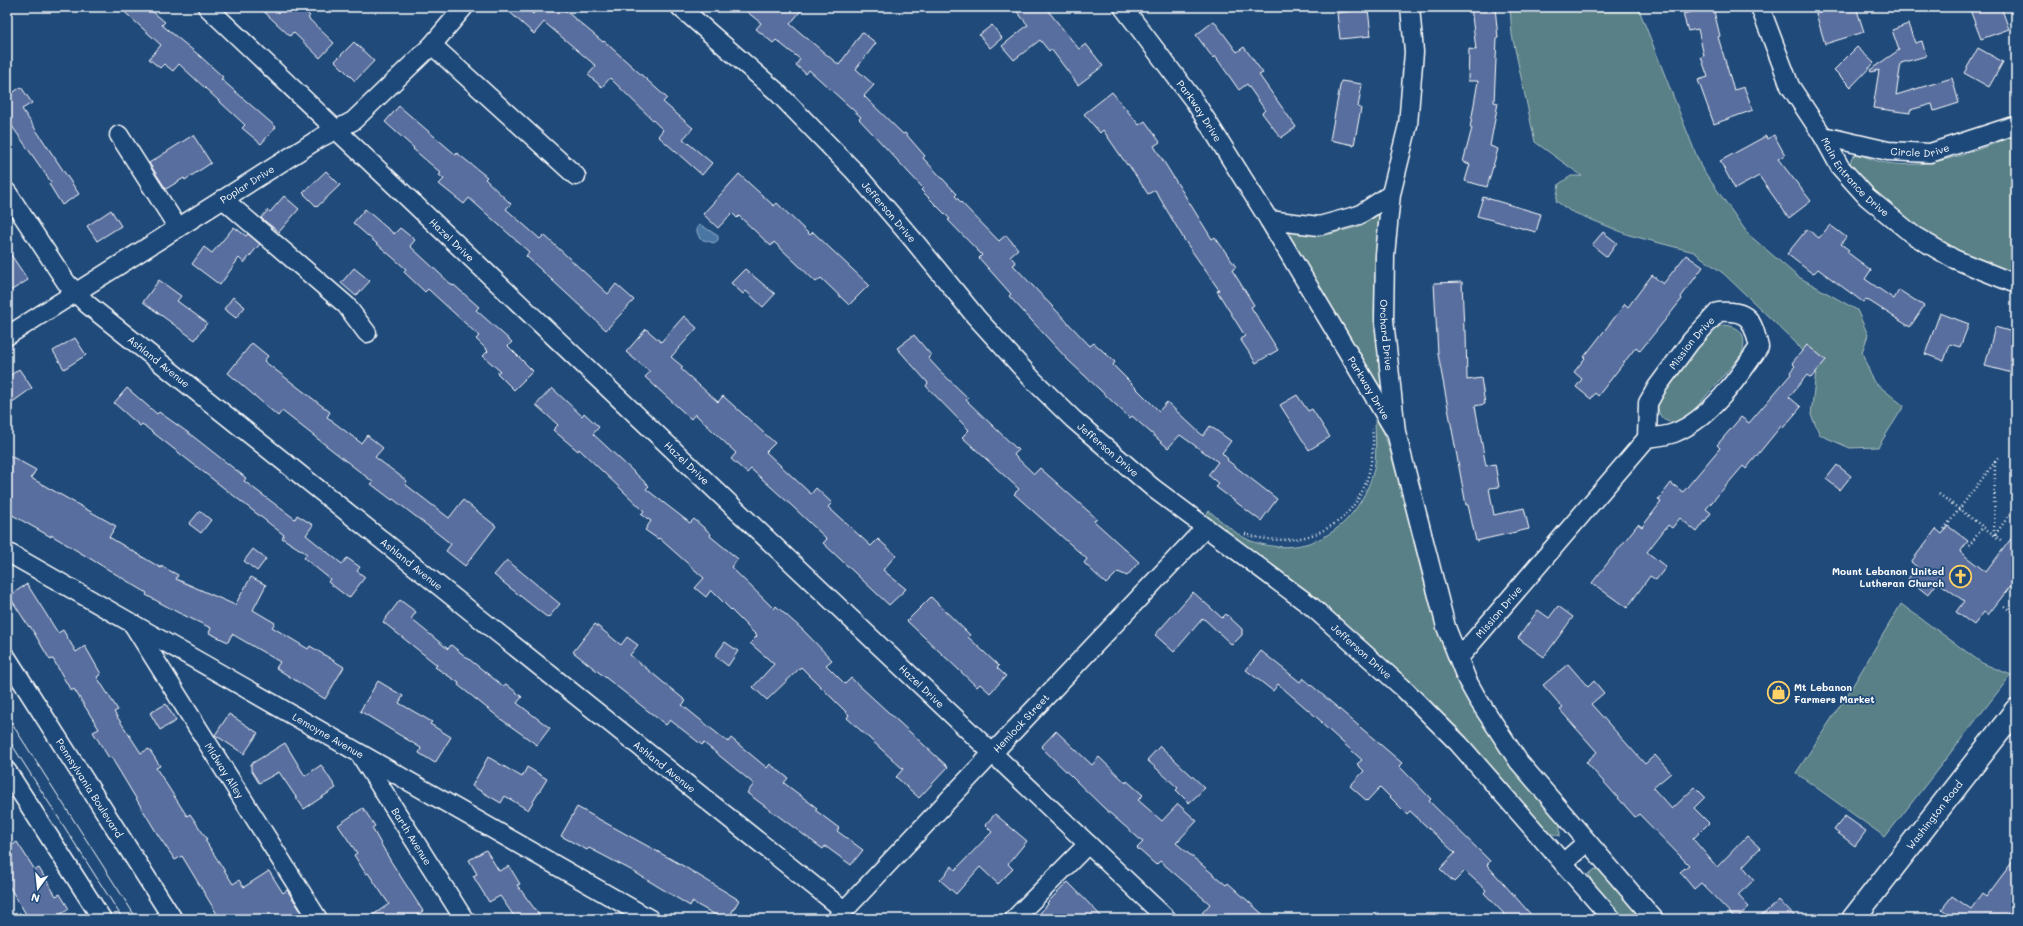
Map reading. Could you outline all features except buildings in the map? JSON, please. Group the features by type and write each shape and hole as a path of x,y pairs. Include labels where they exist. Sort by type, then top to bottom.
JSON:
{"main road":[{"name":"Washington Road","path":"1853,919 2016,710"}],"street":[{"name":"Hazel Drive","path":"207,7 1168,919"},
{"name":"Poplar Drive","path":"7,336 320,138 353,121 432,45 464,7"},
{"name":"Jefferson Drive","path":"680,7 776,91 854,171 916,242 976,317 1033,380 1073,419 1118,459 1205,528 1311,606 1402,687 1459,744 1612,919"},
{"name":"Parkway Drive","path":"1123,7 1195,102 1269,220 1396,432"},
{"name":"Orchard Drive","path":"1410,7 1414,52 1408,126 1391,194 1385,255 1384,320 1396,432 1446,627 1459,658"},
{"name":"Main Entrance Drive","path":"1760,7 1790,86 1823,136 1840,167 1866,197 1913,235 1954,259 2016,284"},
{"path":"432,45 576,176"},
{"name":"Circle Drive","path":"1823,136 1888,151 1930,153 2016,125"},
{"path":"119,135 178,228"},
{"name":"Ashland Avenue","path":"7,192 75,294 840,915"},
{"path":"1269,220 1319,226 1359,215 1391,194"},
{"path":"224,198 346,305 367,333"},
{"name":"Mission Drive","path":"1459,658 1647,438 1648,403 1657,387 1691,342 1718,312 1736,311 1752,322 1759,347 1742,372 1701,419 1674,433 1647,438"},
{"name":"Hemlock Street","path":"840,915 994,754 1205,528"},
{"name":"Lemoyne Avenue","path":"7,552 650,919"},
{"name":"Midway Alley","path":"132,622 318,919"},
{"name":"Pennsylvania Boulevard","path":"7,658 173,919"},
{"path":"1459,658 1477,698 1504,743 1654,919"},
{"name":"Barth Avenue","path":"359,753 464,919"},
{"path":"7,771 102,919"},
{"path":"1564,863 1587,842"},
{"path":"1014,919 1088,844"}],"path":[{"path":"1242,532 1254,537 1282,541 1304,538 1339,521 1359,499 1370,475 1373,435 1369,418 1386,416"},
{"path":"1944,529 1998,458"},
{"path":"1994,536 1995,462"},
{"path":"1939,494 2002,541"},
{"path":"1994,536 2016,506"},
{"path":"1969,546 1983,527"},
{"path":"2004,606 2016,615"}],"green space":[{"path":"1510,7 1638,7 1701,167 1748,234 1797,276 1857,310 1868,335 1862,352 1873,381 1904,406 1878,447 1850,448 1820,435 1811,415 1816,371 1796,343 1724,274 1694,252 1629,235 1570,211 1556,201 1559,184 1571,176 1582,176 1535,142 1512,35"},
{"path":"2016,135 2016,275 1959,252 1924,232 1882,199 1859,175 1850,163 1852,157 1857,154 1886,163 1920,164 1969,153"},
{"path":"1382,213 1376,253 1374,312 1383,385 1379,386 1288,234 1291,232 1330,234 1357,227"},
{"path":"1723,325 1735,327 1742,333 1744,342 1742,354 1688,417 1674,422 1668,422 1663,419 1658,409 1659,394 1713,329"},
{"path":"1379,418 1398,478 1429,600 1448,659 1458,682 1483,725 1560,823 1560,836 1550,833 1515,795 1204,518 1209,511 1250,541 1277,547 1295,546 1312,542 1328,534 1343,524 1355,510 1365,494 1374,469 1376,455 1375,419"},
{"path":"1901,604 1982,663 2011,675 1885,837 1796,773 1849,692"},
{"path":"1595,869 1602,871 1643,919 1623,919 1591,881 1589,874"}],"water":[{"path":"701,225 718,236 718,240 714,243 700,239 697,232 697,227"}],"tram line":[{"path":"7,716 137,919"},
{"path":"7,737 123,919"}],"place":[{"name":"Mount Lebanon United Lutheran Church","path":"1960,577"},
{"name":"Mt Lebanon Farmers Market","path":"1779,693"}]}
